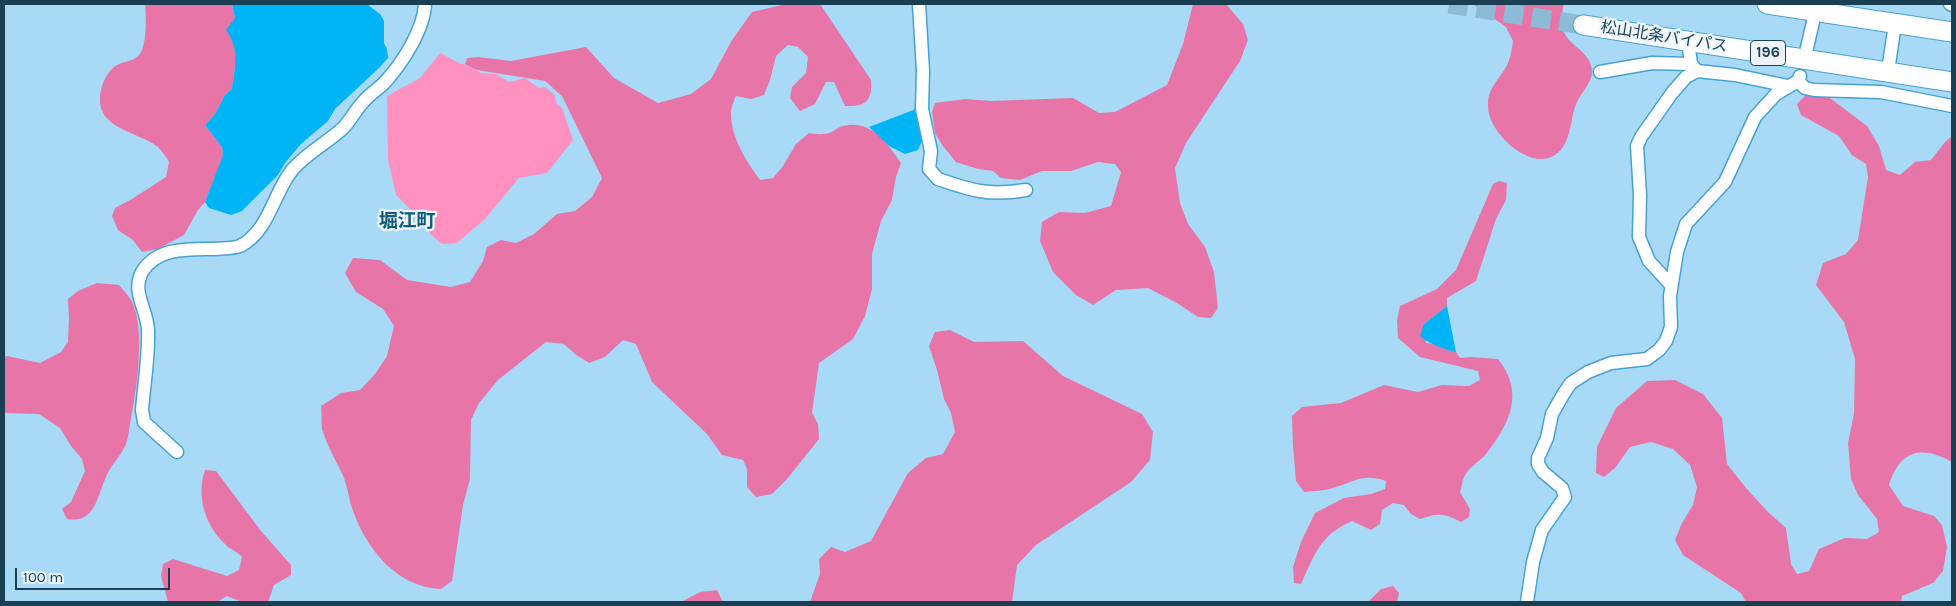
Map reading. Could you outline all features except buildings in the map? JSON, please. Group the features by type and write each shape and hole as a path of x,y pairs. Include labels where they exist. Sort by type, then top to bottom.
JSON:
{"highway":[{"path":"1767,4 1952,32"},
{"name":"松山北条バイパス","path":"1583,25 1952,82"}],"street":[{"path":"177,452 144,422 142,410 148,331 139,295 138,284 142,273 150,262 166,253 229,248 240,246 251,238 263,223 292,170 344,127 364,101 387,80 409,50 424,15 425,4"},
{"path":"919,4 922,109 931,151 930,169 932,174 938,179 983,192 995,194 1026,190"},
{"path":"1806,52 1813,22"},
{"path":"1888,71 1895,24"},
{"path":"1688,40 1694,68"},
{"path":"1600,72 1652,63 1735,75 1795,81 1805,88 1814,90 1881,92 1952,106"},
{"path":"1671,285 1649,261 1639,237 1640,194 1637,146 1641,137 1672,92 1694,68"},
{"path":"1526,602 1540,536 1546,523 1565,497 1562,488 1543,472 1538,464 1538,458 1547,438 1552,414 1571,383 1588,372 1611,364 1647,359 1659,350 1670,334 1671,285 1677,252 1686,224 1725,182 1755,117 1776,94 1795,81"}],"shaded area":[{"path":"145,4 232,4 235,18 233,39 236,59 232,89 225,95 215,114 205,125 222,147 223,156 205,202 198,210 184,235 158,249 142,252 133,240 118,230 112,216 115,208 166,177 169,162 158,147 112,123 101,108 100,94 107,75 113,67 134,59 142,50 146,21"},
{"path":"786,4 820,4 871,80 871,93 863,104 845,106 834,82 826,82 815,104 800,111 790,98 792,87 806,73 808,57 798,47 788,45 776,56 764,95 751,99 736,96 733,103 731,120 733,130 749,165 760,180 773,178 783,166 796,144 809,133 827,134 841,127 853,125 870,129 877,134 901,163 896,177 892,200 881,221 872,254 872,289 865,316 853,339 819,363 812,413 818,424 819,439 787,479 772,494 756,497 747,487 747,469 743,460 722,455 707,434 652,382 636,344 623,340 605,357 589,363 564,344 546,342 498,380 479,403 471,420 470,479 463,505 452,581 441,589 425,587 398,574 375,552 366,539 352,507 344,478 322,429 321,406 341,393 360,390 375,374 387,356 394,326 383,309 356,292 345,273 353,258 380,260 407,280 451,287 470,282 483,261 487,247 501,240 516,243 534,234 557,214 575,211 592,197 602,178 562,96 545,81 477,70 465,64 467,58 478,57 511,61 586,47 614,78 658,103 691,94 711,79 732,40 752,12"},
{"path":"1193,4 1226,4 1243,24 1248,40 1240,61 1186,143 1175,168 1180,203 1188,224 1205,247 1214,272 1218,308 1211,318 1198,317 1177,303 1148,288 1116,290 1093,305 1076,295 1053,272 1040,241 1042,222 1059,212 1085,213 1111,206 1121,172 1115,164 1098,162 1071,171 1042,171 1020,180 1001,178 993,171 978,169 956,162 935,133 932,112 935,103 965,99 991,101 1073,98 1099,113 1115,112 1167,85 1183,44"},
{"path":"1473,4 1563,4 1563,30 1570,41 1589,60 1592,73 1575,107 1565,144 1555,155 1545,159 1523,154 1512,147 1495,127 1490,117 1488,100 1492,88 1508,63 1513,41 1506,27"},
{"path":"440,53 481,73 496,74 509,82 525,78 539,88 545,87 554,94 557,104 562,108 573,140 547,173 519,178 485,219 457,243 442,244 431,235 425,224 396,195 388,160 387,96 420,78"},
{"path":"1807,94 1830,98 1867,126 1879,146 1886,170 1900,175 1915,162 1931,160 1952,136 1952,462 1931,454 1913,454 1899,464 1889,485 1903,506 1934,516 1942,525 1947,547 1943,571 1933,583 1902,596 1901,602 1746,602 1741,593 1683,555 1675,540 1682,523 1693,505 1697,487 1690,465 1673,449 1651,442 1630,447 1615,468 1604,477 1596,473 1597,447 1616,408 1647,381 1675,380 1703,394 1722,418 1727,464 1768,512 1786,528 1791,564 1797,574 1809,571 1819,549 1845,538 1867,539 1879,532 1877,519 1858,495 1851,479 1848,443 1854,413 1855,359 1844,322 1816,285 1823,263 1846,254 1858,240 1868,177 1866,164 1852,155 1839,136 1801,115 1797,104"},
{"path":"1499,181 1507,183 1506,200 1496,219 1476,281 1447,298 1447,306 1424,324 1426,343 1456,352 1460,358 1498,359 1511,384 1511,408 1502,431 1486,454 1468,471 1463,479 1460,492 1470,509 1469,517 1461,522 1441,515 1420,519 1411,514 1404,505 1393,503 1382,510 1380,524 1371,530 1352,521 1332,533 1320,546 1301,584 1294,583 1293,567 1301,542 1315,513 1344,498 1371,494 1385,489 1386,481 1366,478 1320,491 1304,492 1296,481 1292,416 1302,407 1341,403 1384,385 1418,392 1442,385 1469,386 1480,380 1478,371 1420,357 1398,338 1397,321 1400,306 1437,289 1456,270 1493,184"},
{"path":"97,283 119,285 131,300 136,312 139,358 136,391 126,445 108,473 94,507 84,517 67,519 62,509 71,502 85,471 82,459 60,428 39,414 4,413 4,357 40,363 61,352 68,342 68,299 78,291"},
{"path":"950,330 974,342 1023,341 1063,376 1142,414 1153,432 1150,460 1131,482 1036,545 1017,565 1012,602 810,602 820,574 819,559 831,547 845,552 871,541 908,473 926,458 943,454 955,432 951,413 944,399 929,346 935,332"},
{"path":"205,470 216,471 261,531 291,565 291,575 274,585 268,602 242,602 227,596 217,602 168,602 161,576 163,564 173,559 227,576 239,570 242,557 217,536 207,519 202,499 202,480"},
{"path":"1393,586 1399,593 1397,602 1368,602 1381,589"},
{"path":"717,590 723,602 681,602 700,592"}],"water":[{"path":"232,4 367,4 381,15 384,21 384,43 388,58 335,109 328,121 301,144 285,163 278,175 242,211 231,215 209,208 205,202 223,155 222,147 205,125 215,114 225,95 232,89 235,51 226,30 235,18"},
{"path":"916,109 923,138 918,150 905,154 889,146 869,127"},
{"path":"1447,306 1456,352 1437,346 1420,336 1424,324"}],"tunnel":[{"path":"1449,4 1583,25"}],"district":[{"name":"堀江町","path":"407,222"}]}
